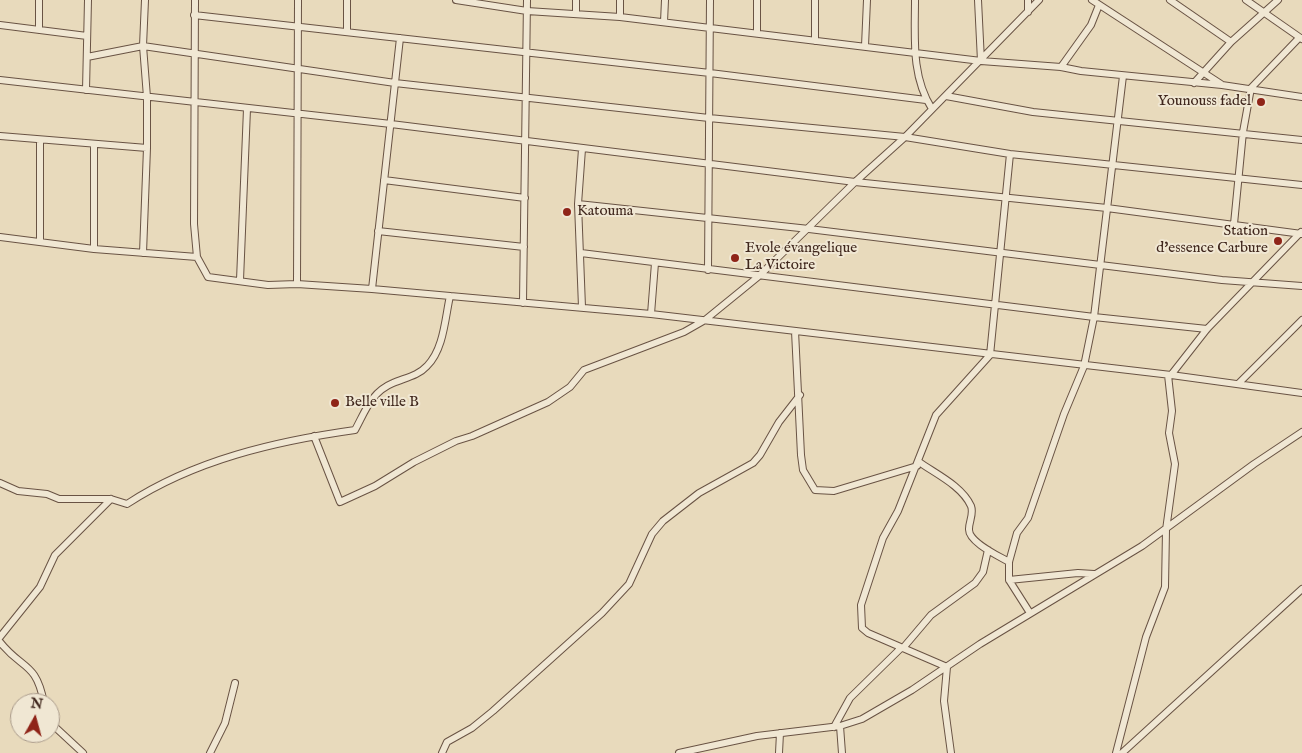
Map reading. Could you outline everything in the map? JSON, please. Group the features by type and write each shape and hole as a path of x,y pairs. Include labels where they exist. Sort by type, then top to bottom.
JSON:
{"street":[{"path":"39,30 39,2 45,0"},
{"path":"86,90 88,0"},
{"path":"143,253 147,148 147,97 143,46 145,0"},
{"path":"195,0 193,102 194,224 197,257 208,278 240,280 268,285 297,284 372,289 651,314 1170,375 1302,393"},
{"path":"297,284 296,69 299,25 298,0"},
{"path":"347,0 347,31"},
{"path":"456,0 527,11 620,17 710,29 757,32 815,41 982,61 1061,67 1123,76 1251,88 1302,97"},
{"path":"523,303 527,0"},
{"path":"576,0 576,13"},
{"path":"620,0 620,17"},
{"path":"664,22 665,0"},
{"path":"708,270 710,0"},
{"path":"757,0 757,32"},
{"path":"815,41 816,0"},
{"path":"865,46 867,0"},
{"path":"915,0 917,76 926,100 932,109"},
{"path":"978,0 982,61"},
{"path":"1028,0 1028,12"},
{"path":"314,436 340,502 375,486 414,462 456,441 472,436 548,402 570,387 584,370 684,332 706,320 759,276 855,182 905,137 982,61 1039,0"},
{"path":"1092,0 1222,85"},
{"path":"1170,0 1231,42"},
{"path":"1234,224 1251,88 1301,38 1246,0"},
{"path":"1194,83 1231,42 1278,0"},
{"path":"1061,67 1091,25 1099,5"},
{"path":"194,15 299,25 526,54 710,73 926,100"},
{"path":"0,25 87,36"},
{"path":"372,289 400,38"},
{"path":"86,57 143,46 395,83 709,118 905,137 1010,154 1112,163 1302,185"},
{"path":"1030,613 1009,580 1009,562 1016,533 1028,518 1064,414 1084,366 1094,317 1123,76"},
{"path":"0,80 391,124 855,182 1107,208 1301,233"},
{"path":"946,96 1033,112 1244,132 1302,140"},
{"path":"240,280 246,109"},
{"path":"0,136 147,148"},
{"path":"40,140 40,241"},
{"path":"94,144 94,249"},
{"path":"582,149 578,204 582,307"},
{"path":"947,667 868,633 862,628 861,605 883,538 898,512 940,407 990,355 1010,154"},
{"path":"384,180 525,198"},
{"path":"578,204 809,229 999,254 1222,280 1302,286"},
{"path":"378,231 524,247"},
{"path":"1116,753 1146,637 1165,587 1166,530 1175,464 1168,434 1172,411 1170,375 1206,329 1301,233"},
{"path":"0,237 94,249 197,257"},
{"path":"580,253 1094,317 1206,329"},
{"path":"651,314 655,262"},
{"path":"0,482 18,491 46,494 59,499 111,499 127,504 151,488 224,459 284,442 354,430 363,412 379,391 391,383 421,372 428,365 437,352 450,296"},
{"path":"1238,384 1302,320"},
{"path":"796,331 800,395 800,455 803,470 815,490 834,491 918,464"},
{"path":"442,753 447,742 472,728 493,711 602,613 630,584 652,534 662,521 699,493 753,463 760,455 779,422 800,395"},
{"path":"679,753 726,741 837,726 878,709 1166,530 1254,464 1302,432"},
{"path":"918,464 963,494 972,513 969,535 988,550 1009,562"},
{"path":"0,637 40,587 55,555 111,499"},
{"path":"842,753 837,726 850,698 902,648 931,615 975,583 983,572 988,550"},
{"path":"1009,580 1078,573 1095,574"},
{"path":"1122,753 1302,589"},
{"path":"0,642 36,675 42,693"},
{"path":"947,667 944,701 951,753"},
{"path":"210,753 225,723 235,683"},
{"path":"60,732 83,753"},
{"path":"779,753 780,733"}],"place":[{"name":"Younouss fadel","path":"1261,102"},
{"name":"Katouma","path":"567,212"},
{"name":"Station d'essence Carbure","path":"1278,241"},
{"name":"Evole évangelique La Victoire","path":"735,258"},
{"name":"Belle ville B","path":"335,403"}]}
